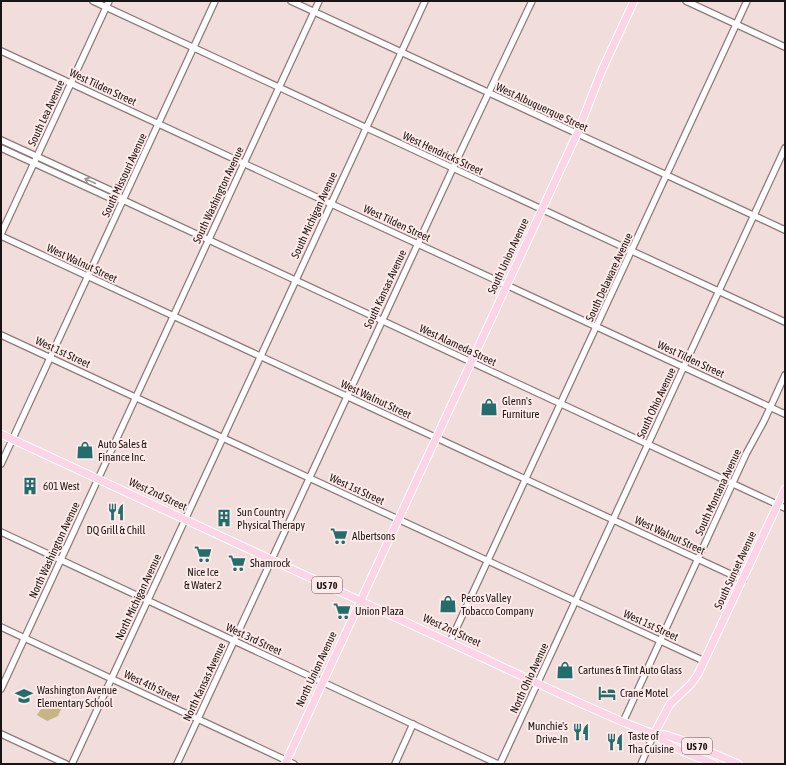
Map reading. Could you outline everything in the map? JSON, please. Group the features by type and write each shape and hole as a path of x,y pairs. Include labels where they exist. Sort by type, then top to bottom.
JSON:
{"main road":[{"name":"South Union Avenue","path":"398,519 577,134 602,70 634,1"},
{"name":"West 2nd Street","path":"1,434 622,722 654,734 666,735 684,741 738,764"},
{"name":"South Sunset Avenue","path":"654,734 670,704 691,684 704,661 742,580 782,506 785,489"},
{"name":"North Union Avenue","path":"286,762 398,519"},
{"name":"West 2nd Street","path":"654,734 669,744 714,764"}],"street":[{"name":"West Hendricks Street","path":"93,1 785,322"},
{"name":"South Lea Avenue","path":"1,235 109,1"},
{"name":"South Missouri Avenue","path":"1,464 215,1"},
{"name":"West Albuquerque Street","path":"291,1 785,230"},
{"name":"South Washington Avenue","path":"136,397 319,1"},
{"name":"South Michigan Avenue","path":"223,438 330,203 425,1"},
{"name":"South Kansas Avenue","path":"309,477 532,1"},
{"path":"686,1 785,47"},
{"name":"South Delaware Avenue","path":"450,642 748,1"},
{"name":"West Tilden Street","path":"1,51 785,414"},
{"name":"West Alameda Street","path":"1,140 112,191 123,200"},
{"name":"West Alameda Street","path":"1,148 108,197 123,200 782,506"},
{"name":"South Ohio Avenue","path":"575,601 785,148"},
{"name":"West Walnut Street","path":"1,235 88,277 742,580"},
{"name":"West 1st Street","path":"1,335 704,661"},
{"name":"South Montana Avenue","path":"622,722 732,483 785,375"},
{"name":"North Washington Avenue","path":"1,689 136,397"},
{"name":"North Michigan Avenue","path":"72,764 223,438"},
{"name":"North Kansas Avenue","path":"177,764 309,477"},
{"name":"West 3rd Street","path":"1,532 499,764"},
{"name":"North Ohio Avenue","path":"499,764 575,601"},
{"name":"West 4th Street","path":"1,627 112,678 286,762 294,764"},
{"path":"395,764 413,724"},
{"path":"1,734 66,764"},
{"path":"641,764 654,734"}],"shaded area":[{"path":"59,700 62,707 58,716 47,721 37,715 43,706"}],"place":[{"name":"Glenn's Furniture","path":"489,407"},
{"name":"Auto Sales & Finance Inc.","path":"85,450"},
{"name":"601 West","path":"30,486"},
{"name":"DQ Grill & Chill","path":"116,512"},
{"name":"Sun Country Physical Therapy","path":"224,518"},
{"name":"Albertsons","path":"339,536"},
{"name":"Nice Ice & Water 2","path":"203,554"},
{"name":"Shamrock","path":"237,563"},
{"name":"Pecos Valley Tobacco Company","path":"448,604"},
{"name":"Union Plaza","path":"342,611"},
{"name":"Cartunes & Tint Auto Glass","path":"565,670"},
{"name":"Crane Motel","path":"607,693"},
{"name":"Washington Avenue Elementary School","path":"24,696"},
{"name":"Munchie's Drive-In","path":"581,732"},
{"name":"Taste of Tha Cuisine","path":"615,742"}]}
